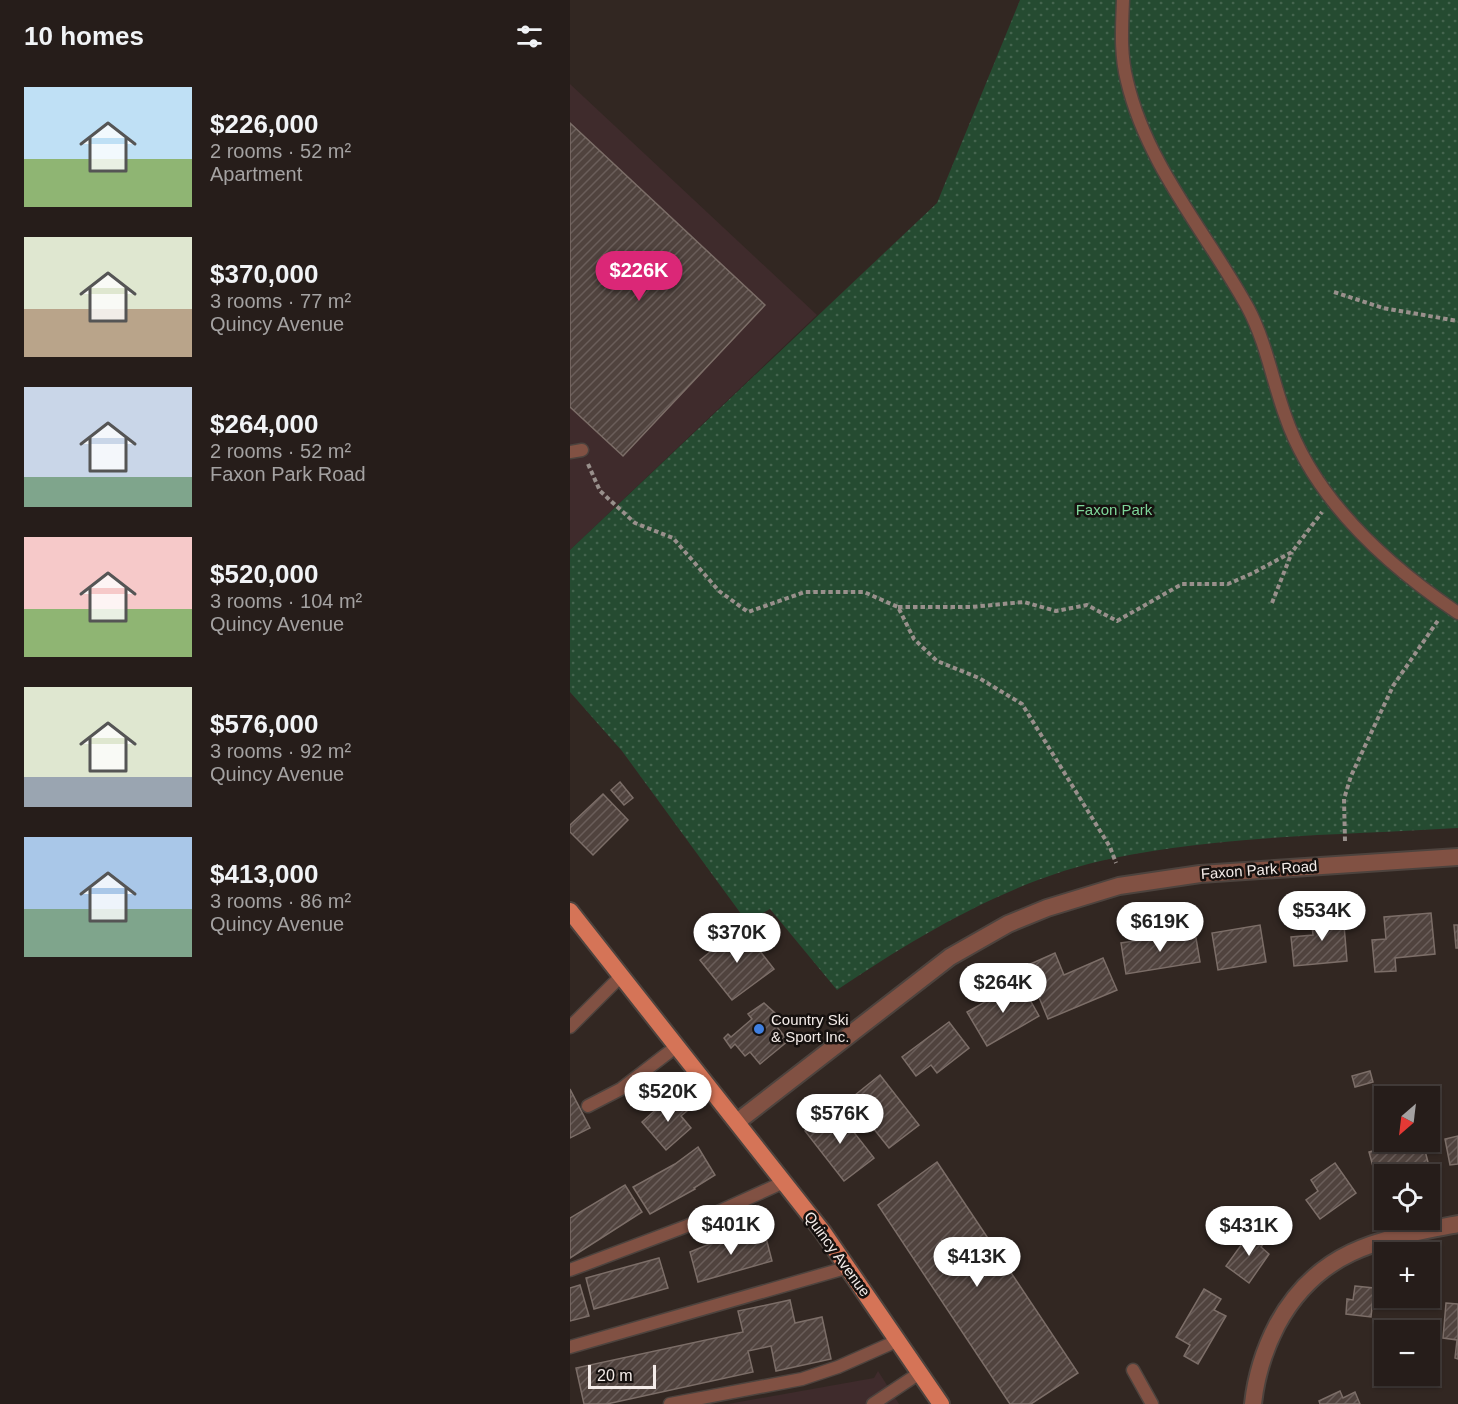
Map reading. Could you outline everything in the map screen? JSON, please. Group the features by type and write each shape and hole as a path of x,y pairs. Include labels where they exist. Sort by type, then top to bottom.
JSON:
{"main road":[{"name":"Quincy Avenue","path":"570,911 849,1268 941,1404"}],"street":[{"name":"Faxon Park Road","path":"737,1122 942,963 1008,924 1047,908 1119,886 1200,874 1458,857"},
{"path":"1253,1404 1257,1380 1269,1342 1288,1306 1308,1281 1332,1261 1362,1247 1396,1236 1458,1224"}],"lane":[{"path":"1124,0 1122,48 1126,80 1137,117 1157,160 1233,280 1252,316 1264,344 1285,416 1301,453 1332,500 1371,544 1453,610"},
{"path":"570,1027 621,976"},
{"path":"588,1106 621,1089 677,1046"},
{"path":"570,1270 687,1226 784,1182"},
{"path":"570,1347 849,1268"},
{"path":"670,1404 802,1379 838,1367 898,1340"},
{"path":"1133,1370 1152,1404"},
{"path":"873,1404 921,1372"}],"path":[{"path":"1334,292 1383,308 1458,321"},
{"path":"576,451 600,491 635,523 673,538 719,591 748,612 805,592 864,592 898,607 971,607 1024,602 1056,611 1087,605 1117,621 1182,584 1228,584 1292,552"},
{"path":"1272,603 1292,552 1332,500"},
{"path":"898,607 914,639 937,661 979,678 1022,704 1110,847 1116,863"},
{"path":"1345,842 1344,799 1351,776 1393,686 1453,610"}],"shaded area":[{"path":"570,84 817,315 570,550"},
{"path":"878,1371 899,1404 728,1404 874,1378"}],"green space":[{"name":"Faxon Park","path":"1020,0 1458,0 1458,828 1242,840 1156,850 1077,867 1040,879 969,910 901,949 837,990 770,909 747,922 622,751 570,692 570,550 937,203"}],"building":[{"path":"570,123 765,305 623,456 570,407"},
{"path":"620,782 633,798 624,805 611,790"},
{"path":"603,794 628,820 593,855 570,832 570,825"},
{"path":"1343,913 1347,961 1294,966 1291,937 1313,935 1311,916"},
{"path":"1431,913 1435,954 1395,958 1396,971 1375,972 1372,940 1386,939 1384,917"},
{"path":"1260,925 1266,962 1218,970 1212,933"},
{"path":"1454,925 1458,925 1458,948 1456,948"},
{"path":"741,927 774,969 732,1000 700,960"},
{"path":"1195,932 1200,962 1126,974 1121,943"},
{"path":"1055,953 1064,975 1103,958 1117,990 1048,1019 1026,966"},
{"path":"1020,982 1039,1016 987,1046 967,1012"},
{"name":"Country Ski & Sport Inc.","path":"764,1003 776,1014 777,1020 774,1023 788,1041 760,1064 750,1052 745,1056 735,1044 731,1048 724,1038 728,1034 731,1037 752,1019 748,1014"},
{"path":"949,1022 969,1048 937,1073 931,1065 916,1076 902,1057"},
{"path":"1370,1071 1373,1082 1355,1087 1352,1076"},
{"path":"880,1075 919,1125 889,1148 850,1099"},
{"path":"570,1089 590,1128 570,1138"},
{"path":"672,1095 687,1111 681,1116 691,1128 666,1150 642,1122"},
{"path":"835,1108 874,1158 844,1181 805,1131"},
{"path":"1458,1136 1458,1164 1450,1165 1445,1139"},
{"path":"698,1147 715,1175 650,1214 633,1187 675,1164"},
{"path":"1369,1152 1425,1152 1428,1164 1374,1164 1374,1170"},
{"path":"937,1162 1078,1373 1031,1404 1010,1404 878,1205"},
{"path":"1335,1163 1356,1193 1320,1219 1306,1200 1318,1191 1311,1180"},
{"path":"625,1185 642,1212 570,1258 570,1218"},
{"path":"764,1230 772,1261 698,1282 690,1252 712,1243"},
{"path":"1252,1230 1266,1240 1261,1247 1269,1254 1249,1283 1226,1266"},
{"path":"659,1258 668,1288 594,1309 586,1278"},
{"path":"580,1285 589,1316 570,1321 570,1288"},
{"path":"1355,1286 1374,1288 1371,1317 1346,1314 1347,1299 1353,1300"},
{"path":"1204,1289 1221,1299 1214,1310 1226,1316 1198,1364 1184,1356 1190,1345 1176,1337"},
{"path":"790,1300 795,1323 822,1317 831,1359 776,1371 771,1346 748,1351 753,1372 607,1404 584,1404 576,1368 743,1332 738,1311"},
{"path":"1446,1303 1458,1304 1458,1359 1455,1358 1457,1340 1443,1338"},
{"path":"1340,1391 1343,1398 1355,1392 1360,1404 1320,1404 1319,1401"}],"place":[{"name":"Country Ski & Sport Inc.","path":"759,1029"}]}
